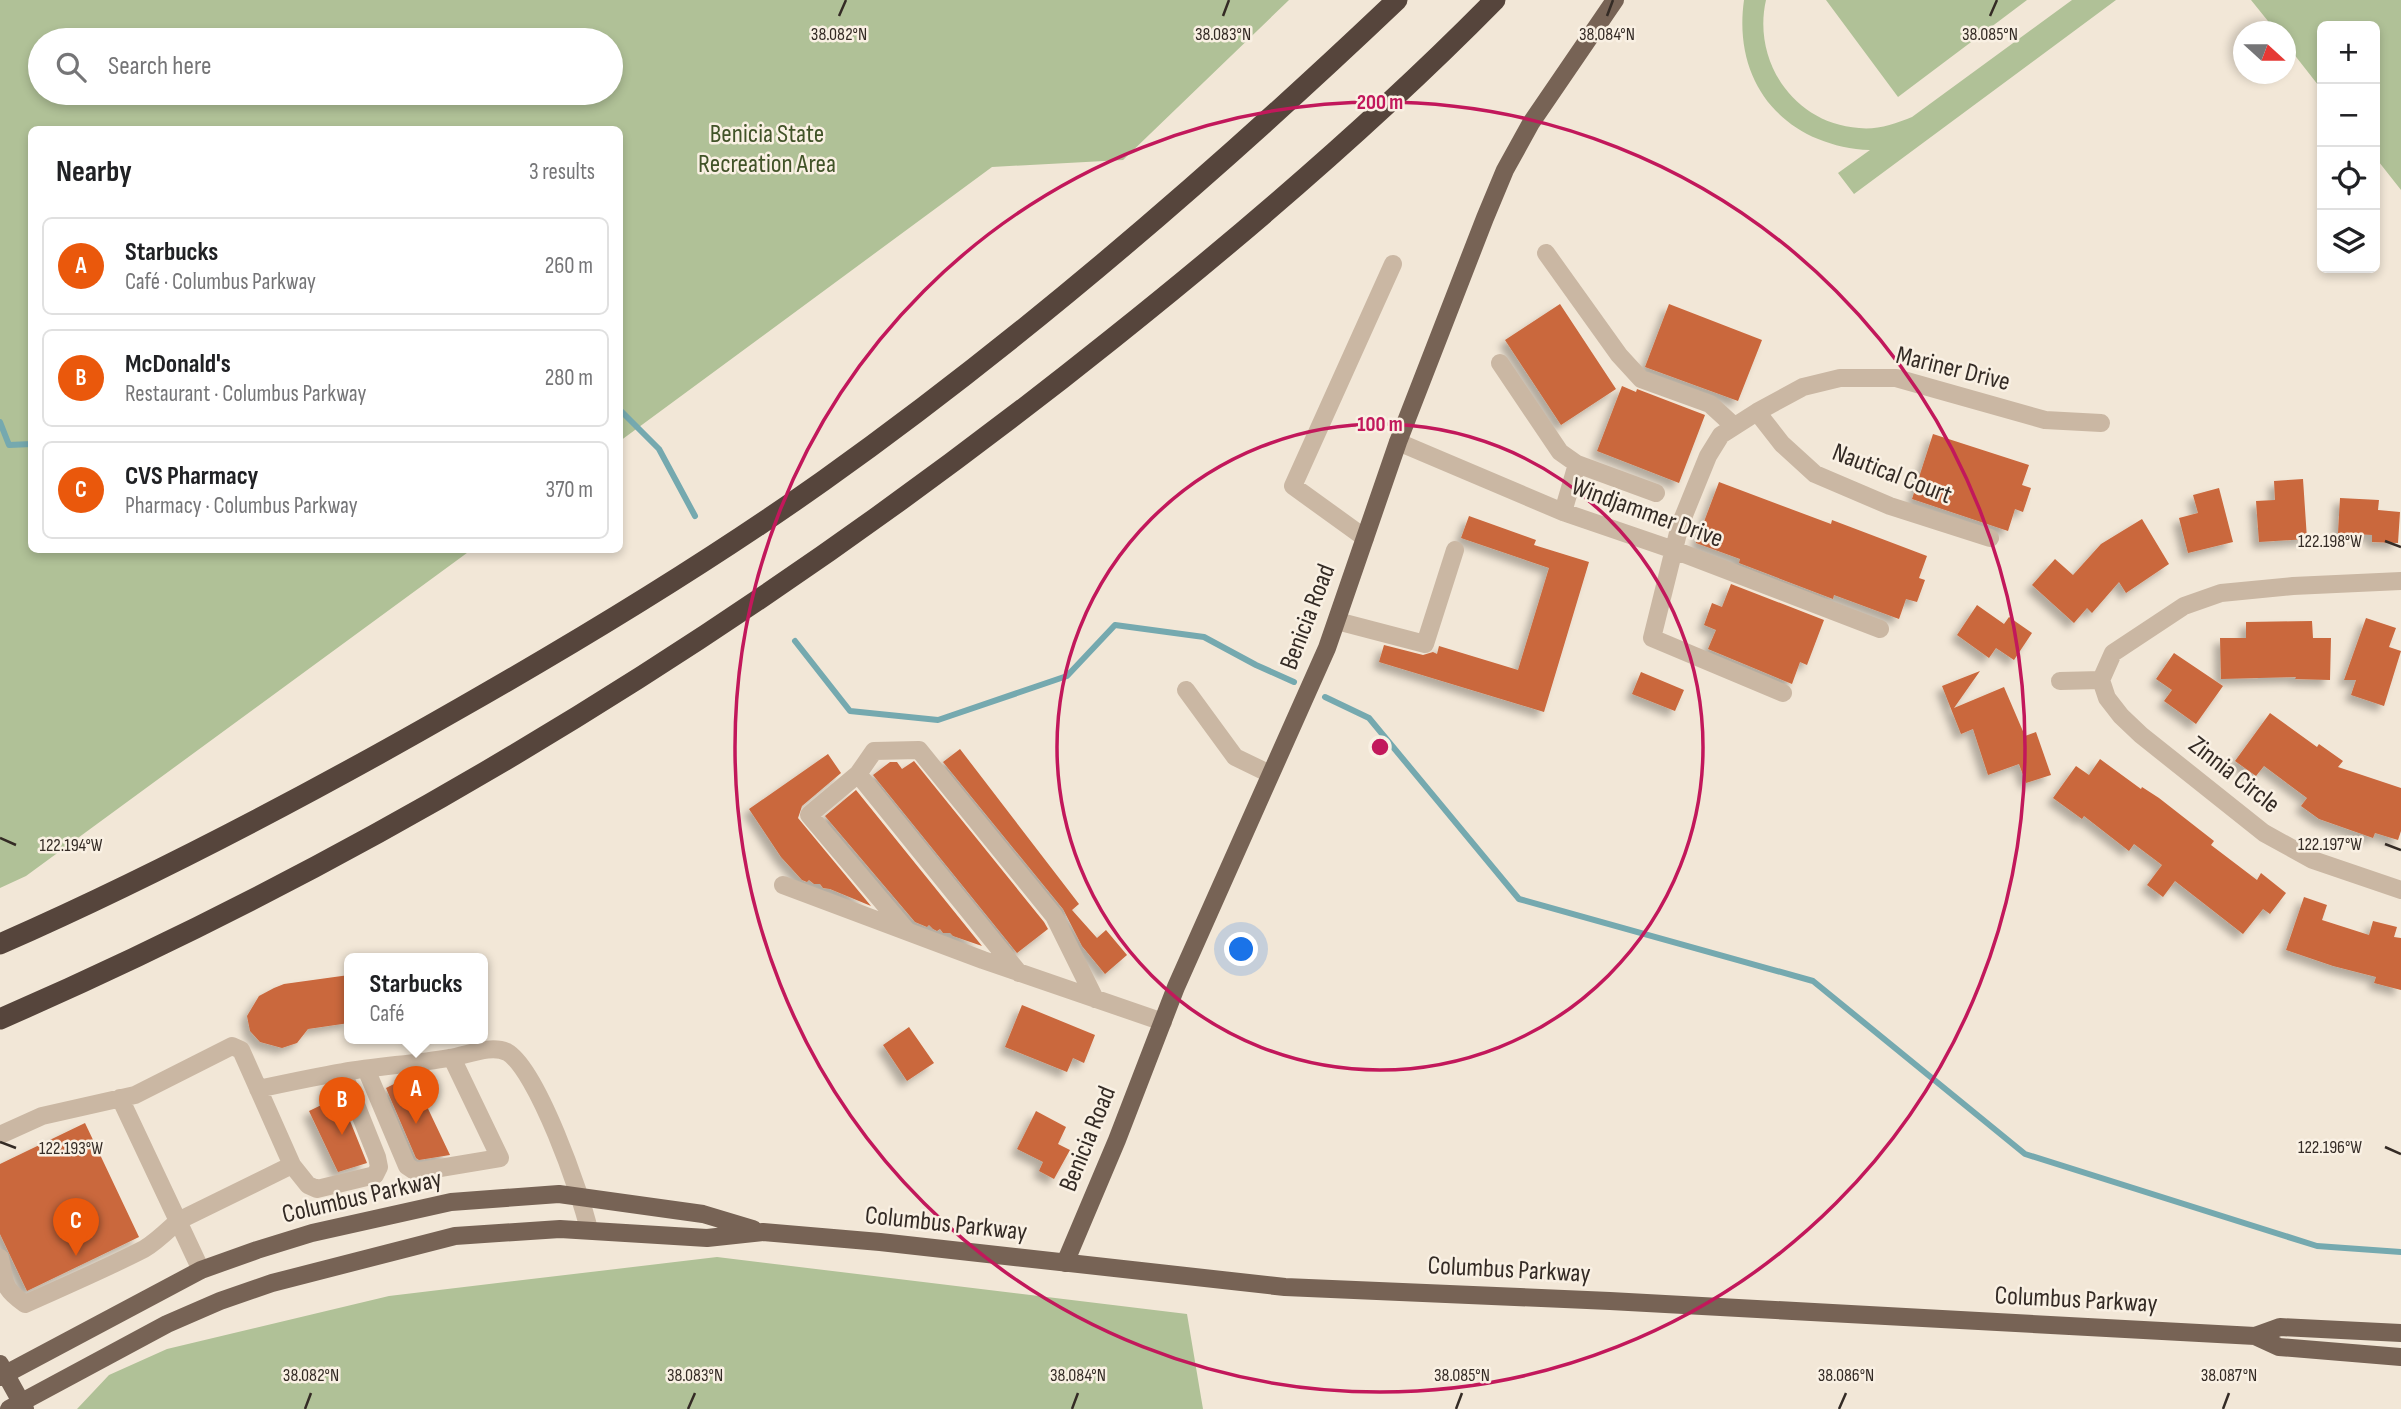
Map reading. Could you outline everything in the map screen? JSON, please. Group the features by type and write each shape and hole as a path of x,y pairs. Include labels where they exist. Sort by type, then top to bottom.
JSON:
{"highway":[{"path":"0,944 156,872 379,754 573,643 732,543 824,480 963,377 1077,285 1303,89 1397,0"},
{"path":"0,1019 134,957 330,859 510,758 625,687 857,533 1034,402 1220,253 1402,90 1494,0"}],"main road":[{"name":"Benicia Road","path":"1065,1263 1163,1022 1327,648 1444,318 1505,170 1531,123 1615,0"},
{"name":"Columbus Parkway","path":"2,1372 201,1270 312,1233 451,1202 559,1194 703,1214 763,1232"},
{"name":"Columbus Parkway","path":"19,1407 167,1324 220,1301 272,1283 455,1236 560,1229 707,1238 763,1232 880,1242 1285,1287 1610,1301 2255,1336 2279,1347 2401,1357"},
{"name":"Columbus Parkway","path":"2255,1336 2280,1327 2401,1333"},
{"path":"2,1372 19,1407"}],"street":[{"path":"1546,253 1619,355 1641,379 1710,404 1734,426"},
{"path":"1365,538 1293,486 1393,264"},
{"path":"1500,363 1560,452 1577,464 1656,493"},
{"name":"Mariner Drive","path":"1783,692 1652,638 1680,525 1708,456 1721,435 1756,412 1803,387 1840,378 1896,378 2045,420 2101,423"},
{"name":"Nautical Court","path":"1756,412 1782,444 1815,474 1890,506 1990,538"},
{"name":"Windjammer Drive","path":"1398,442 1563,512 1674,550 1880,629"},
{"path":"1563,512 1577,464"},
{"path":"1336,621 1425,643 1455,550"},
{"path":"2060,681 2101,680 2113,653 2184,606 2221,593 2292,586 2401,581"},
{"name":"Zinnia Circle","path":"2101,680 2107,698 2141,735 2264,833 2313,860 2401,890"},
{"path":"1186,690 1235,757 1270,774"},
{"path":"907,931 809,816 858,774 874,751 919,750 1054,916 1095,999"},
{"path":"858,774 1019,972"},
{"path":"783,886 1163,1022"},
{"path":"0,1135 42,1115 135,1095 232,1046 241,1050 292,1165 309,1185 317,1189 375,1175 379,1167 343,1072"},
{"path":"258,1089 343,1072 452,1058 490,1049 505,1051 518,1061 533,1082 581,1197 589,1230"},
{"path":"366,1069 407,1166 416,1172 500,1158 452,1058"},
{"path":"120,1098 201,1270"},
{"path":"0,1258 2,1278 10,1294 25,1304 91,1276 146,1248 178,1221 292,1165"}],"green space":[{"name":"Benicia State Recreation Area","path":"0,0 1289,0 1123,160 992,167 623,439 623,126 28,126 28,553 467,553 26,876 0,888"},
{"path":"1744,0 1766,0 1763,23 1765,45 1772,66 1797,102 1815,115 1836,124 1872,128 1912,117 2072,0 2116,0 1854,194 1838,173 1870,150 1840,146 1813,137 1790,123 1771,105 1756,84 1747,59 1743,31"},
{"path":"1826,0 2027,0 1898,97"},
{"path":"2251,0 2401,0 2401,190 2380,163 2380,21 2317,21 2317,84 2296,57 2296,21 2268,21"},
{"path":"717,1257 1187,1314 1203,1409 77,1409 109,1375 167,1349 389,1296"}],"building":[{"path":"1560,304 1616,389 1561,425 1505,340"},
{"path":"1669,304 1762,340 1738,401 1645,367"},
{"path":"1622,386 1636,392 1637,389 1705,415 1679,483 1597,451"},
{"path":"1933,434 2029,465 2022,485 2031,488 2023,512 2015,509 2008,531 1912,499"},
{"path":"2303,479 2307,539 2259,542 2256,501 2275,500 2274,481"},
{"path":"1719,482 1927,556 1919,578 1925,580 1917,602 1906,599 1899,619 1834,595 1833,599 1739,563 1740,559 1696,543"},
{"path":"2219,488 2233,542 2188,553 2179,518 2198,513 2193,495"},
{"path":"2340,498 2379,500 2378,510 2400,512 2398,543 2372,542 2372,535 2338,533"},
{"path":"1469,516 1536,540 1534,545 1589,562 1544,712 1379,662 1384,645 1423,655 1433,652 1437,654 1439,646 1518,670 1549,568 1461,538"},
{"path":"2142,519 2169,564 2126,593 2119,582 2092,613 2087,608 2074,623 2032,585 2055,559 2073,575 2101,544"},
{"path":"1731,584 1824,620 1807,665 1800,662 1792,684 1708,649 1716,630 1704,625 1712,603 1722,607"},
{"path":"1977,605 2004,624 2009,617 2032,633 2014,660 1996,648 1989,658 1957,635"},
{"path":"2366,618 2396,628 2389,647 2401,651 2384,706 2351,695 2356,680 2344,680"},
{"path":"2312,621 2313,638 2331,638 2330,680 2295,679 2296,677 2221,679 2220,638 2246,638 2246,622"},
{"path":"2174,653 2223,686 2196,724 2164,701 2172,690 2156,679"},
{"path":"1980,671 1954,708 2004,687 2025,736 2036,732 2051,775 2026,783 2019,764 1988,775 1973,729 1961,734 1942,686"},
{"path":"1641,672 1684,690 1675,711 1632,694"},
{"path":"2270,713 2317,747 2319,744 2343,761 2338,767 2401,788 2401,831 2398,840 2375,833 2373,838 2319,819 2301,806 2307,798 2264,766 2256,776 2235,761"},
{"path":"960,749 1079,904 1072,910 1097,938 1106,930 1127,955 1105,974 1082,946 1063,909 943,762"},
{"path":"828,754 841,773 802,806 798,818 871,906 823,888 820,884 802,880 781,857 749,809"},
{"path":"2100,759 2141,789 2142,787 2159,798 2214,841 2211,845 2257,880 2261,873 2286,893 2270,914 2263,909 2243,934 2175,881 2163,897 2147,885 2162,865 2134,844 2129,851 2084,816 2082,819 2053,798 2076,766 2089,775"},
{"path":"914,761 1048,929 1017,953 873,775 890,762 897,762 902,769"},
{"path":"856,790 982,946 915,922 825,816"},
{"path":"2304,897 2327,905 2322,920 2369,935 2373,921 2397,927 2394,937 2401,938 2401,990 2374,983 2376,977 2286,950"},
{"path":"344,976 344,1024 308,1029 297,1043 282,1048 260,1042 250,1031 247,1016 259,996 284,984"},
{"path":"1022,1005 1095,1035 1084,1063 1073,1058 1067,1072 1005,1047"},
{"path":"909,1027 934,1063 907,1081 883,1045"},
{"path":"412,1075 450,1155 419,1160 416,1158 386,1088"},
{"path":"340,1096 367,1163 338,1172 309,1111"},
{"path":"1036,1111 1066,1127 1058,1144 1070,1150 1054,1179 1039,1171 1043,1162 1017,1149"},
{"path":"85,1123 139,1237 27,1291 0,1234 0,1164"}],"waterway":[{"path":"623,413 659,449 695,516"},
{"path":"0,422 9,445 28,444"},
{"path":"795,641 850,711 938,720 1067,676 1115,625 1204,637 1294,682"},
{"path":"1325,697 1369,718 1519,899 1813,981 2025,1154 2317,1246 2401,1252"}],"place":[{"name":"Starbucks","path":"416,1124"},
{"name":"McDonald's","path":"342,1135"},
{"name":"CVS Pharmacy","path":"76,1256"}]}
